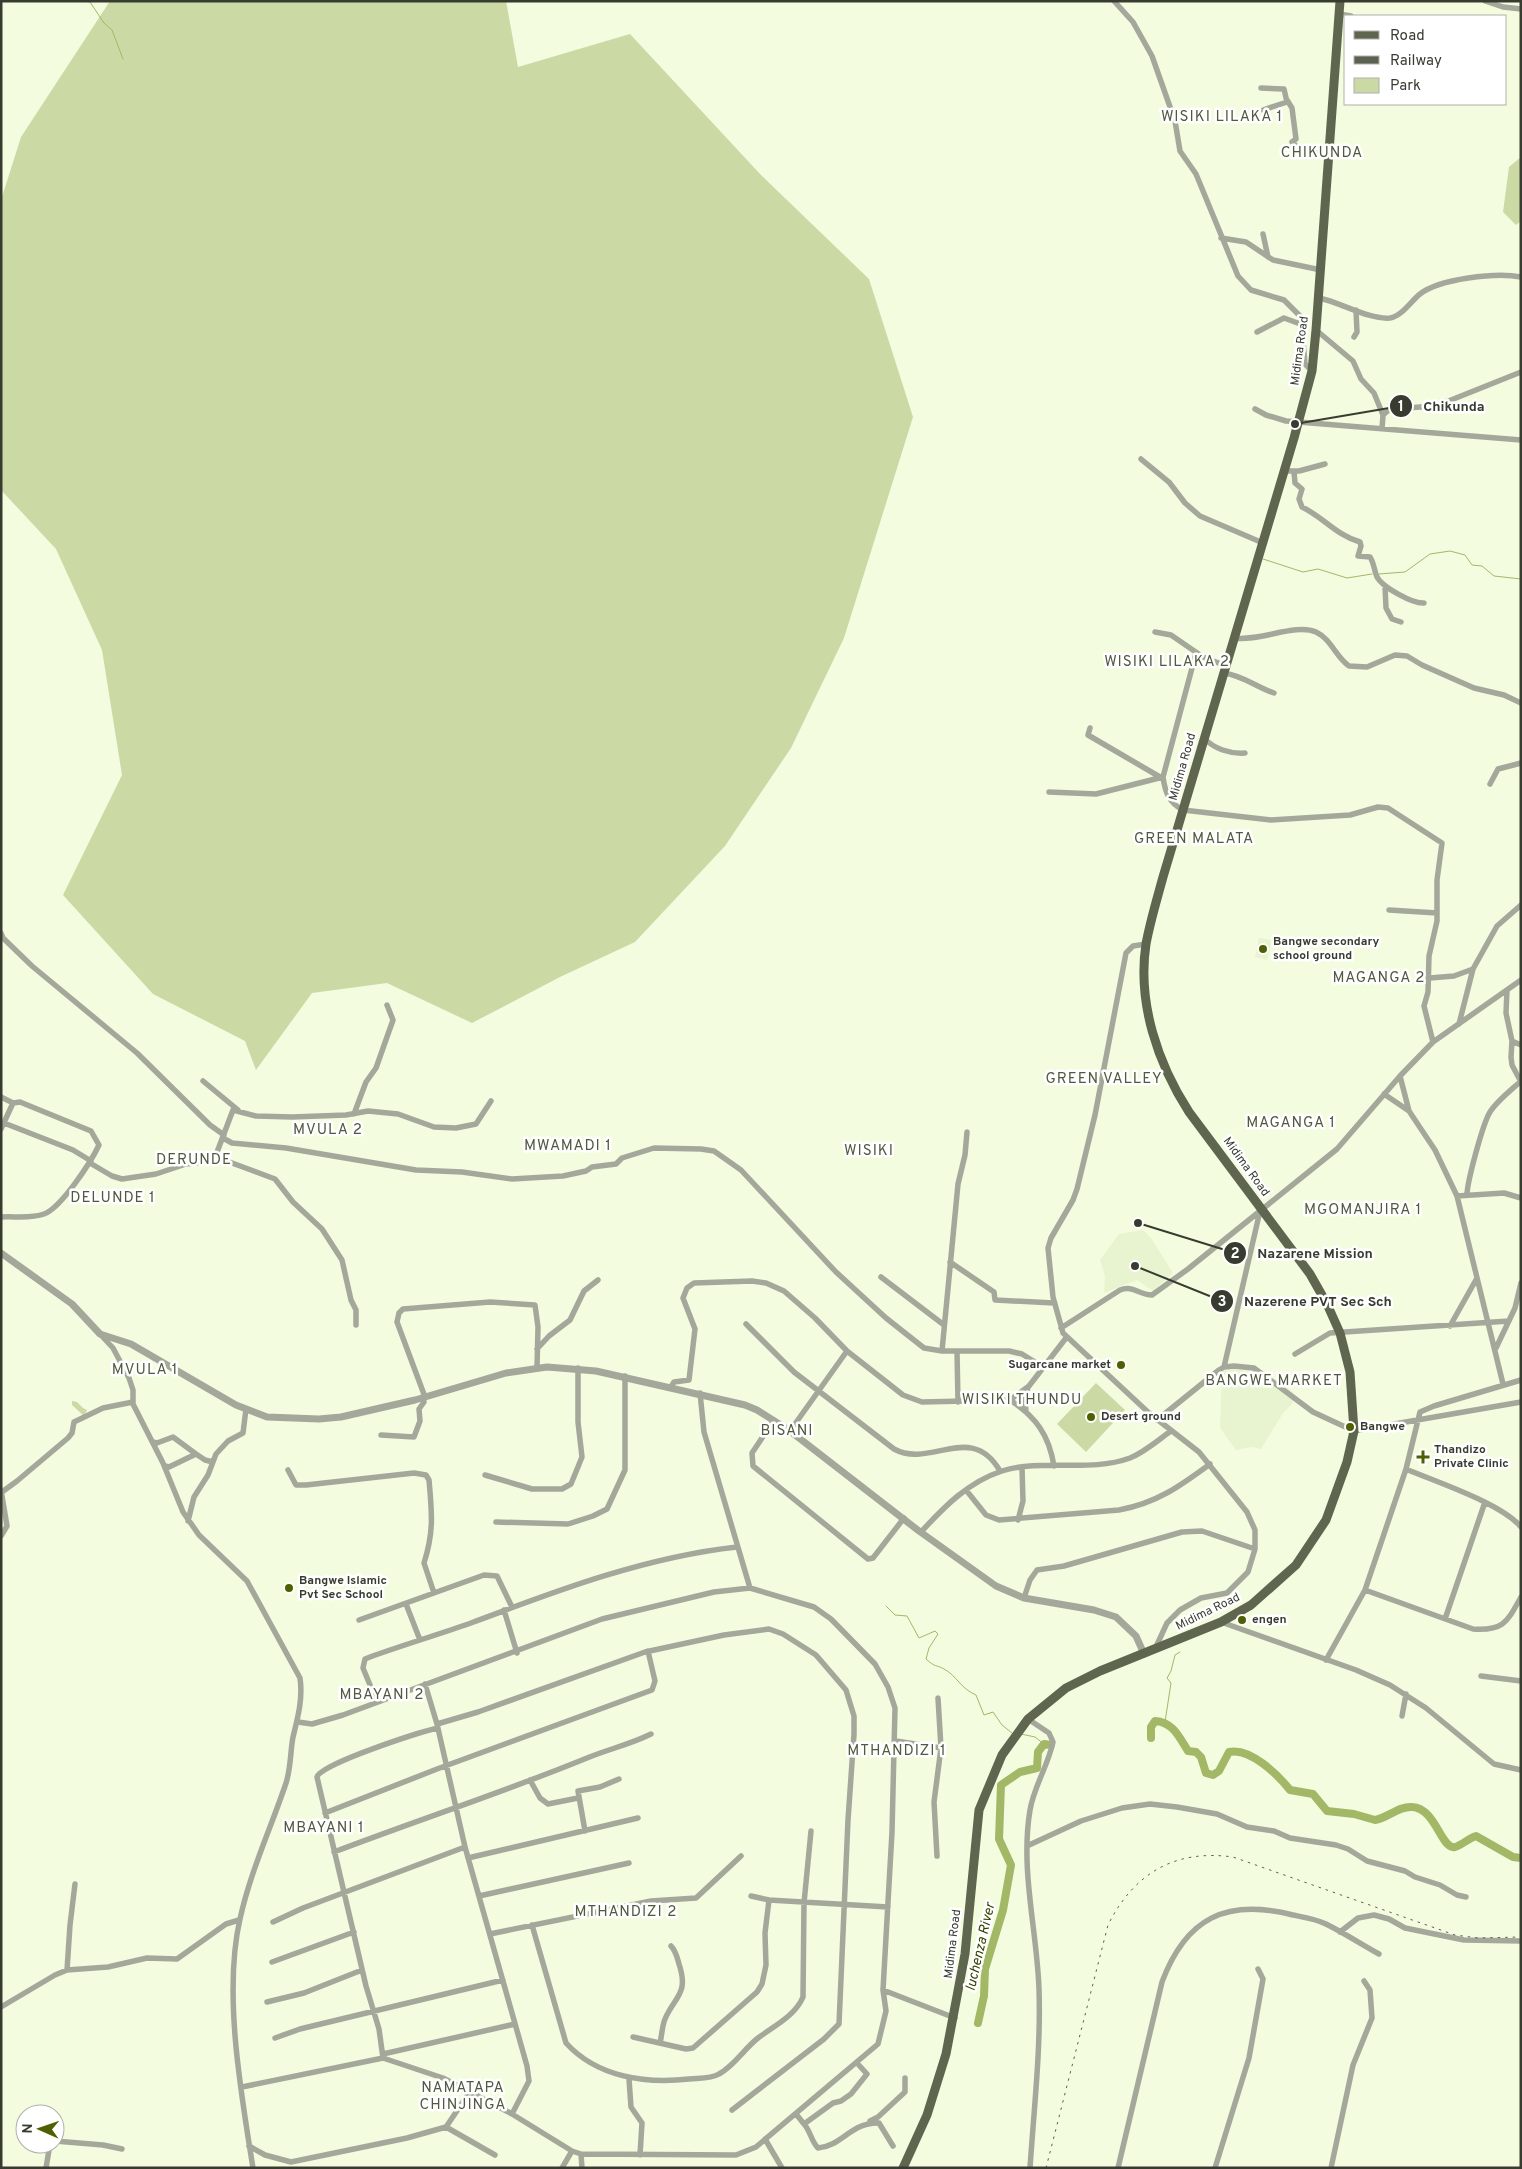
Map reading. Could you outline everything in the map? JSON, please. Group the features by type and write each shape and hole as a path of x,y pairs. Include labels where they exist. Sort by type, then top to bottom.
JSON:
{"main road":[{"name":"Midima Road","path":"903,2168 935,2093 954,2018 965,1954 979,1810 1002,1755 1028,1719 1054,1696 1072,1685 1221,1622 1251,1605 1296,1565 1326,1520 1334,1502 1354,1431 1350,1372 1340,1333 1327,1304 1310,1274 1189,1112 1165,1070 1155,1043 1147,1006 1144,979 1146,944 1183,810 1263,543 1312,370 1330,155 1340,1"}],"street":[{"path":"1114,1 1133,22 1152,56 1175,122 1180,151 1196,174 1235,271 1251,290 1284,300 1298,312 1304,324 1304,360 1312,370"},
{"path":"1485,1 1521,9"},
{"path":"1339,14 1345,15"},
{"path":"1261,88 1284,89 1287,100 1292,108 1296,138 1292,142 1301,151 1330,155"},
{"path":"1263,110 1287,100"},
{"path":"1264,234 1268,258"},
{"path":"1221,238 1246,242 1268,258 1321,270"},
{"path":"1319,298 1341,303 1356,310 1390,318 1401,312 1419,294 1435,286 1495,276 1521,277"},
{"path":"1354,337 1357,332 1356,310"},
{"path":"1257,332 1284,318 1304,324"},
{"path":"1316,330 1350,356 1361,379 1374,393 1383,415 1382,429"},
{"path":"1383,415 1390,409 1436,406 1521,372"},
{"path":"1255,409 1280,420 1299,420 1382,429 1521,440"},
{"path":"1141,459 1169,482 1185,503 1200,516 1263,543"},
{"path":"1283,471 1294,472 1325,464"},
{"path":"1294,472 1295,483 1302,489 1299,499 1302,506 1312,511 1333,530 1360,542 1361,546 1358,556 1370,558 1377,578 1385,586 1415,603 1424,603"},
{"path":"1385,586 1386,608 1392,619 1401,622"},
{"path":"1234,638 1250,639 1287,632 1311,631 1322,636 1349,666 1367,667 1396,655 1407,656 1422,665 1474,688 1504,695 1521,704"},
{"path":"1155,632 1164,632 1176,638 1196,653 1244,678 1255,687 1274,693"},
{"path":"1196,653 1162,777 1172,803 1183,810 1271,820 1350,815 1378,807 1388,808 1442,843 1437,880 1436,927 1429,956 1430,978 1424,1012 1433,1042"},
{"path":"1090,728 1088,734 1092,737 1162,777"},
{"path":"1204,738 1210,744 1222,749 1236,754 1245,753"},
{"path":"1490,784 1498,769 1521,763"},
{"path":"1049,792 1096,794 1162,777"},
{"path":"1459,1024 1473,969 1497,926 1521,905"},
{"path":"1389,910 1437,913"},
{"path":"1,933 3,938 32,966 137,1053 210,1125 232,1143 286,1148 416,1170 462,1172 512,1179 563,1176 586,1171 592,1167 616,1164 622,1158 654,1148 701,1149 714,1152 741,1170 836,1272 886,1318 924,1348 942,1351 1009,1350 1022,1354 1043,1367"},
{"path":"1146,944 1133,946 1126,953 1095,1115 1076,1189 1073,1200 1051,1238 1048,1254 1054,1303 1066,1338 1156,1420 1192,1445 1210,1464 1247,1512 1255,1530 1255,1549 1248,1572 1227,1593 1196,1600 1172,1616 1163,1630 1155,1649"},
{"path":"1430,978 1454,976 1473,969"},
{"path":"1061,1328 1095,1304 1124,1288 1134,1289 1146,1295 1154,1294 1343,1144 1384,1094 1433,1042 1521,980"},
{"path":"1515,984 1521,987"},
{"path":"1467,1195 1468,1183 1488,1117 1495,1105 1520,1082 1512,1065 1512,1041 1506,1013 1507,990"},
{"path":"354,1114 366,1082 379,1061 393,1020 387,1005"},
{"path":"1512,1041 1521,1045"},
{"path":"1400,1076 1409,1111 1435,1150 1457,1196 1504,1384"},
{"path":"203,1081 238,1110 263,1116 321,1116 354,1114 368,1111 398,1114 430,1126 456,1128 476,1124 491,1102"},
{"path":"1384,1094 1409,1111"},
{"path":"1,1097 13,1103 24,1103 91,1131 99,1146 91,1162 56,1205 48,1212 40,1215 1,1217"},
{"path":"1,1129 13,1103"},
{"path":"214,1160 231,1112 238,1110"},
{"path":"4,1123 73,1150 112,1176 122,1179 156,1174 176,1166 214,1160 233,1162 275,1179 293,1202 322,1229 342,1260 356,1310 356,1325"},
{"path":"942,1351 958,1184 966,1148 967,1132"},
{"path":"1457,1196 1504,1193 1521,1198"},
{"path":"1156,1420 1224,1367 1261,1210"},
{"path":"1,1253 72,1304 113,1348 129,1378 134,1392 133,1402 165,1466 179,1504 188,1521 198,1534 247,1581 296,1668 302,1689 298,1722 293,1737 286,1784 272,1816 239,1920 233,1977 242,2087 253,2168"},
{"path":"950,1262 994,1292 995,1300 1054,1303"},
{"path":"881,1277 944,1326"},
{"path":"1450,1326 1477,1277"},
{"path":"537,1349 549,1336 570,1320 584,1291 598,1280"},
{"path":"671,1387 674,1382 689,1380 695,1329 683,1298 687,1288 694,1282 752,1281 784,1291 801,1304 847,1351 908,1399 922,1402 1010,1400 1029,1386"},
{"path":"1496,1348 1515,1308 1521,1283"},
{"path":"381,1435 414,1436 420,1421 419,1409 424,1402 424,1397 397,1322 399,1313 403,1309 482,1303 535,1305 538,1327 537,1368"},
{"path":"1295,1354 1323,1335 1509,1321"},
{"path":"746,1324 794,1372 899,1452 916,1454 956,1448 977,1449 991,1457 1000,1472"},
{"path":"100,1334 131,1344 246,1410 267,1417 319,1419 341,1417 424,1397 506,1373 537,1368 578,1368 624,1376 745,1405 774,1420 790,1431 921,1532 990,1582 1024,1598 1094,1610 1116,1618 1136,1636 1144,1654"},
{"path":"1026,1412 1024,1400 1029,1386 1066,1338"},
{"path":"790,1431 847,1351"},
{"path":"957,1351 958,1402"},
{"path":"1224,1367 1254,1368 1313,1412 1354,1431 1521,1402"},
{"path":"485,1475 532,1489 562,1489 571,1484 582,1457 578,1422 578,1368"},
{"path":"496,1522 568,1524 593,1516 607,1509 626,1470 624,1376"},
{"path":"1326,1660 1365,1590 1406,1469 1420,1412 1521,1380"},
{"path":"700,1393 704,1432 750,1588"},
{"path":"1010,1400 1026,1412 1045,1433 1054,1466"},
{"path":"1,1536 7,1526 1,1491 68,1438 72,1433 74,1422 103,1408 133,1402"},
{"path":"188,1521 194,1497 213,1462 224,1445 243,1433 246,1410"},
{"path":"774,1420 752,1453 753,1466 868,1559 873,1558 904,1518"},
{"path":"921,1532 947,1504 966,1490 1000,1472 1022,1468 1093,1465 1124,1460 1140,1453 1171,1431"},
{"path":"153,1442 157,1443 172,1437 205,1460 213,1462"},
{"path":"165,1466 169,1467 196,1454"},
{"path":"966,1490 986,1515 1000,1520 1018,1520 1119,1510 1138,1506 1171,1492 1210,1464"},
{"path":"1018,1520 1023,1501 1022,1468"},
{"path":"1406,1469 1485,1502 1515,1519 1521,1527"},
{"path":"288,1470 296,1485 414,1473 426,1475 429,1480 430,1492 431,1544 424,1563 434,1593"},
{"path":"1445,1618 1485,1502"},
{"path":"1024,1598 1030,1580 1037,1570 1064,1566 1182,1532 1202,1531 1255,1549"},
{"path":"377,1702 363,1668 366,1659 556,1591 705,1550 737,1547"},
{"path":"359,1620 480,1575 493,1575 500,1580 512,1607"},
{"path":"298,1722 309,1724 322,1722 612,1617 714,1592 750,1588 814,1608 831,1619 874,1664 882,1676 895,1708 896,1741 883,1990 886,2012 882,2034 878,2044 858,2063 748,2152 736,2155 581,2154 572,2152 512,2114 469,2092 428,2072 383,2056"},
{"path":"1365,1590 1473,1629 1490,1630 1506,1623 1521,1597"},
{"path":"406,1604 420,1640"},
{"path":"504,1610 516,1653"},
{"path":"1221,1622 1374,1677 1406,1694 1426,1708 1494,1764 1521,1770"},
{"path":"383,2056 317,1780 320,1771 437,1726 648,1652 724,1635 768,1630 783,1634 805,1647 822,1661 839,1681 851,1705 854,1734 848,1820 846,1906 839,2024 824,2039 732,2110"},
{"path":"325,1813 652,1690 655,1681 648,1652"},
{"path":"1481,1676 1521,1682"},
{"path":"425,1684 437,1726 465,1847 515,2024 528,2081 526,2091 512,2114"},
{"path":"1402,1716 1406,1694"},
{"path":"937,1856 934,1792 941,1748 938,1698"},
{"path":"1028,1719 1049,1733 1053,1742 1033,1797 1027,1846 1028,1878 1039,1990 1035,2118 1030,2168"},
{"path":"334,1852 456,1807 489,1797 598,1754 632,1743 651,1734"},
{"path":"896,1741 941,1748"},
{"path":"585,1830 578,1798 580,1790 600,1787 619,1779"},
{"path":"530,1780 540,1798 548,1804 578,1798"},
{"path":"1027,1846 1080,1821 1122,1808 1150,1804 1177,1807 1217,1814 1247,1827 1274,1830 1290,1838 1348,1848 1367,1861 1405,1871 1415,1877 1440,1885 1457,1895 1466,1896"},
{"path":"468,1858 638,1818"},
{"path":"532,1925 566,2043 579,2055 630,2079 663,2082 716,2076 725,2070 758,2038 795,2009 803,1997 804,1903 811,1831"},
{"path":"273,1922 465,1847"},
{"path":"490,1934 650,1901 696,1898 741,1856"},
{"path":"479,1896 629,1863"},
{"path":"67,1970 69,1932 75,1884"},
{"path":"751,1896 769,1900 804,1903 888,1907"},
{"path":"633,2037 686,2049 693,2048 756,1992 765,1975 765,1933 769,1900"},
{"path":"1118,2168 1162,1982 1172,1956 1190,1933 1209,1917 1228,1911 1257,1909 1282,1912 1324,1923 1379,1954"},
{"path":"1340,1932 1359,1918 1374,1915 1389,1919 1405,1928 1464,1940 1521,1941"},
{"path":"1,2008 55,1974 67,1970 108,1967 147,1958 176,1959 226,1924 239,1920"},
{"path":"272,1962 354,1932"},
{"path":"660,2043 664,2020 680,1996 682,1984 681,1969 675,1951 671,1946"},
{"path":"1215,2168 1249,2058 1263,1978 1258,1969"},
{"path":"268,2002 304,1993 362,1970"},
{"path":"274,2038 300,2029 503,1980"},
{"path":"1331,2168 1353,2064 1372,2018 1370,1990 1364,1981"},
{"path":"883,1990 954,2018"},
{"path":"242,2087 515,2024"},
{"path":"804,2124 833,2103 841,2101 851,2094 867,2074 858,2063"},
{"path":"796,2114 810,2131 812,2142 818,2148 827,2148 857,2126 878,2117 905,2092 905,2078"},
{"path":"630,2079 631,2107 642,2123 640,2155"},
{"path":"249,2146 270,2157 296,2162 407,2138 446,2127 469,2092"},
{"path":"868,2122 879,2123 893,2146"},
{"path":"446,2127 496,2156"},
{"path":"765,2139 782,2168"},
{"path":"65,2142 103,2145 122,2149"},
{"path":"562,2168 572,2152"},
{"path":"46,2168 48,2154"},
{"path":"581,2154 582,2168"}],"shaded area":[{"name":"Bangwe secondary school ground","path":"1259,938 1272,940 1267,960 1255,957"},
{"path":"1143,1230 1151,1238 1173,1273 1153,1291 1137,1280 1104,1293 1105,1276 1100,1260 1119,1234"},
{"path":"1238,1365 1254,1367 1286,1386 1295,1395 1292,1404 1283,1413 1261,1449 1251,1447 1236,1450 1220,1428 1222,1370"}],"green space":[{"path":"110,1 506,1 518,67 630,34 761,175 869,279 913,417 844,638 791,748 725,846 635,942 560,977 472,1023 387,983 312,993 256,1070 245,1041 153,994 63,895 122,775 102,650 56,549 1,490 1,200 21,137"},
{"path":"1521,157 1521,221 1516,225 1503,212 1509,167"},
{"name":"Desert ground","path":"1096,1383 1125,1410 1086,1452 1057,1424"},
{"path":"72,1401 77,1402 87,1410 84,1416 72,1405"}],"waterway":[{"path":"82,1 90,2 104,23 112,30 123,59"},
{"path":"1379,574 1405,572 1430,554 1450,551 1465,555 1472,565 1482,566 1494,576 1521,579"},
{"path":"1263,559 1303,572 1318,569 1347,578 1372,574"},
{"path":"886,1606 895,1615 907,1616 919,1638 935,1631 938,1634 929,1648 926,1659 948,1672 966,1689 976,1695 984,1715 993,1712 1002,1725 1012,1733"},
{"path":"1165,1722 1171,1683 1167,1678 1175,1655 1180,1652"},
{"path":"1151,1738 1151,1727 1155,1721 1161,1722 1175,1731 1188,1751 1196,1752 1201,1757 1206,1773 1213,1775 1219,1771 1229,1752 1246,1754 1271,1770 1290,1790 1313,1794 1327,1811 1354,1814 1375,1820 1402,1808 1412,1807 1420,1809 1427,1814 1450,1846 1458,1846 1476,1836 1513,1857 1521,1858"},
{"path":"1021,1734 1035,1737 1044,1744"},
{"name":"luchenza River","path":"978,2023 984,1996 985,1969 1003,1910 1011,1865 999,1839 1001,1785 1020,1772 1037,1768 1038,1752 1044,1744 1051,1745"}],"railway":[{"path":"1046,2168 1108,1925 1130,1891 1158,1869 1175,1861 1193,1857 1212,1855 1233,1857 1455,1935 1478,1938 1521,1937"}],"place":[{"name":"Chikunda","path":"1295,424"},
{"name":"Bangwe secondary school ground","path":"1263,949"},
{"name":"Nazarene Mission","path":"1138,1223"},
{"name":"Nazerene PVT Sec Sch","path":"1135,1266"},
{"name":"Sugarcane market","path":"1121,1365"},
{"name":"Desert ground","path":"1091,1417"},
{"name":"Bangwe","path":"1350,1427"},
{"name":"Thandizo Private Clinic","path":"1423,1457"},
{"name":"Bangwe Islamic Pvt Sec School","path":"289,1588"},
{"name":"engen","path":"1242,1620"}],"district":[{"name":"WISIKI LILAKA 1","path":"1222,117"},
{"name":"CHIKUNDA","path":"1322,153"},
{"name":"WISIKI LILAKA 2","path":"1167,662"},
{"name":"GREEN MALATA","path":"1194,839"},
{"name":"MAGANGA 2","path":"1379,978"},
{"name":"GREEN VALLEY","path":"1104,1079"},
{"name":"MAGANGA 1","path":"1291,1123"},
{"name":"MVULA 2","path":"328,1130"},
{"name":"MWAMADI 1","path":"568,1146"},
{"name":"WISIKI","path":"869,1151"},
{"name":"DERUNDE","path":"194,1160"},
{"name":"DELUNDE 1","path":"113,1198"},
{"name":"MGOMANJIRA 1","path":"1363,1210"},
{"name":"MVULA 1","path":"145,1370"},
{"name":"BANGWE MARKET","path":"1274,1381"},
{"name":"WISIKI THUNDU","path":"1022,1400"},
{"name":"BISANI","path":"787,1431"},
{"name":"MBAYANI 2","path":"382,1695"},
{"name":"MTHANDIZI 1","path":"897,1751"},
{"name":"MBAYANI 1","path":"324,1828"},
{"name":"MTHANDIZI 2","path":"626,1912"},
{"name":"NAMATAPA CHINJINGA","path":"463,2096"}]}
